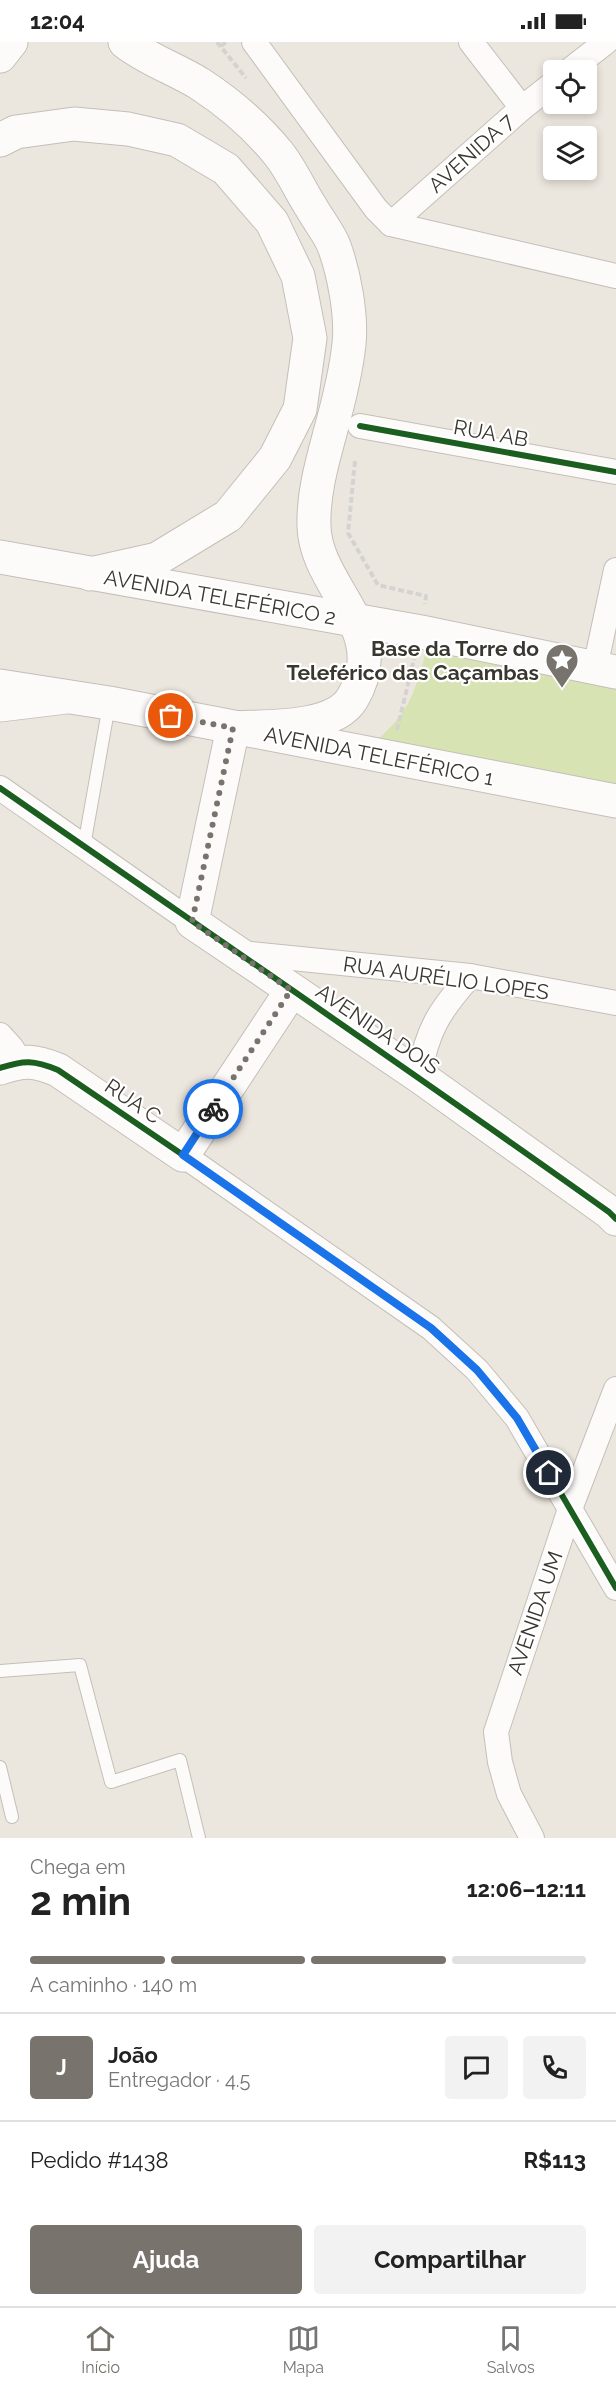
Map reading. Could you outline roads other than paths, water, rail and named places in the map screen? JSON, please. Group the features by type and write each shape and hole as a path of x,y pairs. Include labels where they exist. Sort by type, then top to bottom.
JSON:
{"main road":[{"path":"0,56 11,42"},
{"path":"125,42 155,62 198,83 232,106 279,154 333,245 346,297 349,343 334,420 317,485 314,528 321,557 358,622 364,655 362,678 351,701 331,716 315,722 233,728 192,922"},
{"path":"0,140 16,132 74,124 128,129 177,140 226,170 234,178 272,222 298,276 310,338 300,409 275,458 228,516 157,560 90,574"},
{"name":"AVENIDA TELEFÉRICO 2","path":"0,558 421,632 605,670"},
{"name":"AVENIDA TELEFÉRICO 1","path":"0,686 109,703 616,801"},
{"path":"0,705 66,697"},
{"name":"AVENIDA DOIS","path":"192,922 614,1213"},
{"path":"183,1155 291,990"},
{"name":"RUA C","path":"10,1065 39,1063 58,1070 183,1155"}],"street":[{"path":"254,42 376,209 391,224 616,276"},
{"path":"471,42 522,108"},
{"path":"583,60 606,42"},
{"name":"AVENIDA 7","path":"391,224 543,92"},
{"name":"RUA AB","path":"360,426 616,472"},
{"path":"605,670 616,570"},
{"name":"AVENIDA DOIS","path":"0,788 192,922"},
{"name":"RUA AURÉLIO LOPES","path":"240,953 470,976 616,1003"},
{"path":"418,1076 423,1050 434,1022 447,1002 470,976"},
{"name":"RUA C","path":"0,1035 10,1065"},
{"name":"RUA C","path":"183,1155 431,1328 477,1370 517,1418 616,1588"},
{"name":"AVENIDA UM","path":"532,1838 509,1794 500,1762 496,1732 570,1509 616,1389"}],"lane":[{"path":"84,846 109,703"},
{"path":"0,1671 80,1665 111,1782 180,1760 199,1838"},
{"path":"0,1767 12,1816"}],"place":[{"name":"Base da Torre do Teleférico das Caçambas","path":"562,689"}]}
